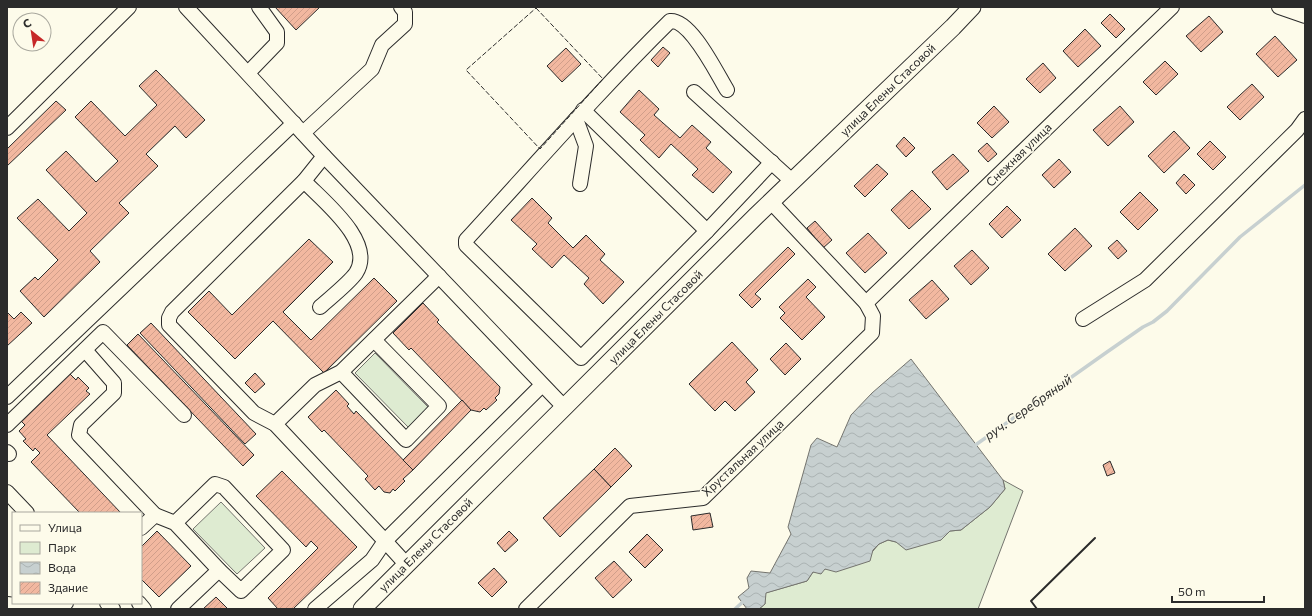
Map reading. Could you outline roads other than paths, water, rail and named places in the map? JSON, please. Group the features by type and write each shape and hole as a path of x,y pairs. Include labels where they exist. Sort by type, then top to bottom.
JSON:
{"main road":[{"name":"улица Елены Стасовой","path":"362,609 771,202 972,7"},
{"name":"улица Елены Стасовой","path":"953,27 979,7"}],"street":[{"path":"186,7 324,156 564,408"},
{"path":"248,73 277,43 277,32 259,7"},
{"path":"7,397 298,128 372,69 382,45 405,24 405,12 401,7"},
{"name":"Снежная улица","path":"866,303 1172,7"},
{"path":"1279,7 1305,16"},
{"path":"7,128 125,9"},
{"path":"727,90 697,39 687,28 675,21 670,21 627,63 579,115 466,240 466,245 581,358 707,231 772,162"},
{"path":"694,92 772,162 792,182"},
{"path":"579,115 586,146 580,184"},
{"path":"579,115 707,231"},
{"path":"1083,319 1145,280 1297,130 1305,119"},
{"path":"324,156 304,181 172,312 169,318 169,324 254,413 275,424 406,564"},
{"path":"304,181 345,222 354,236 361,252 360,264 355,274 320,307"},
{"path":"771,202 866,303"},
{"path":"275,424 315,385 341,372 439,276"},
{"name":"Хрустальная улица","path":"526,609 630,506 703,498 872,333 873,316 866,303"},
{"path":"7,425 104,332 184,415"},
{"path":"341,372 406,440 439,406 374,340"},
{"path":"85,350 114,383 114,393 81,425 79,435 155,515 175,523 241,591 282,550 224,487 215,484 175,523"},
{"path":"315,609 372,560 385,541 542,385"},
{"path":"7,492 26,512"},
{"path":"142,527 155,515"},
{"path":"178,609 219,570"},
{"path":"9,604 49,609 63,604"}],"water":[{"path":"911,359 1003,480 1005,489 990,507 961,530 950,531 941,540 906,550 896,542 888,540 879,544 873,550 870,561 836,572 825,569 821,574 813,572 807,581 766,593 765,604 759,609 747,609 738,597 749,588 747,578 751,571 770,573 791,534 788,527 811,445 817,438 837,447 851,415 872,393"}],"waterway":[{"name":"руч. Серебряный","path":"974,446 1167,311 1240,237 1305,185"},
{"name":"руч. Серебряный","path":"735,609 745,600"}]}
